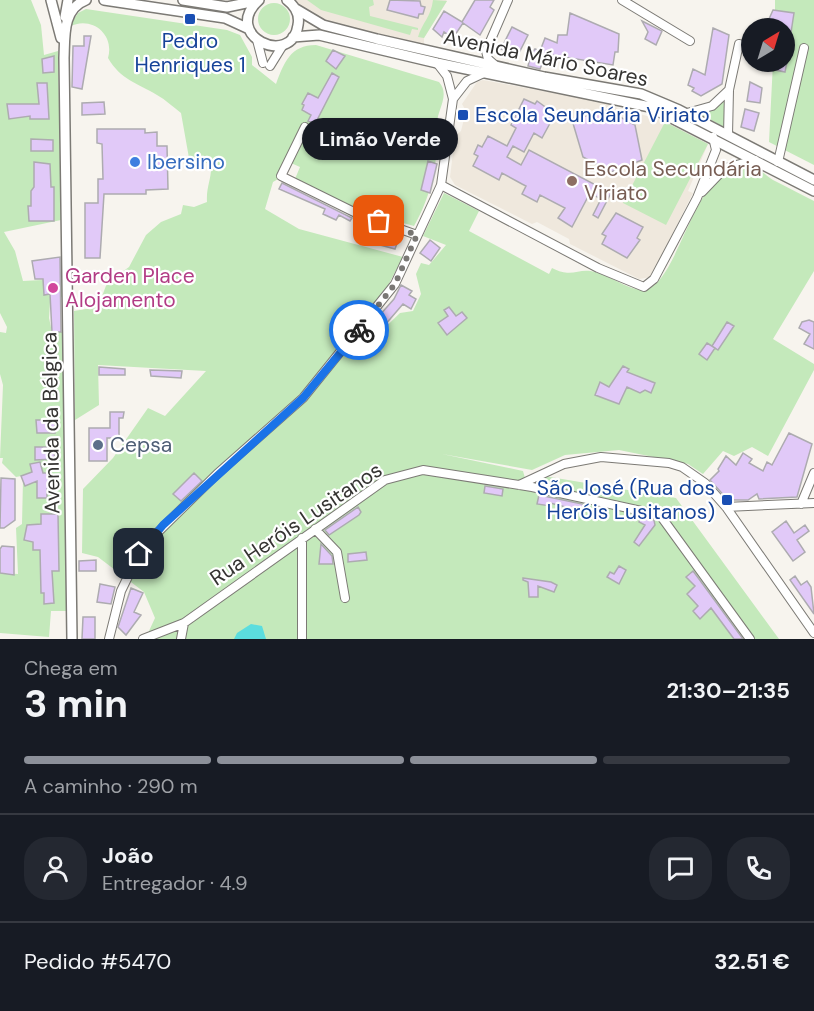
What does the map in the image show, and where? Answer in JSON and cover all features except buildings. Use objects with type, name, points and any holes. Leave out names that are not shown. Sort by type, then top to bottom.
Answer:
[{"type":"main road","points":[[51,0],[57,17],[64,58]]},
{"type":"main road","points":[[57,0],[68,0],[64,26],[64,58]]},
{"type":"main road","name":"Avenida da Bélgica","points":[[72,639],[64,58],[69,16],[76,5],[86,0]]},
{"type":"main road","points":[[104,0],[225,18],[249,29],[257,40],[269,46],[282,45],[293,37],[299,23],[296,9]]},
{"type":"main road","points":[[183,0],[234,7],[258,0]]},
{"type":"main road","points":[[249,29],[249,12],[258,0]]},
{"type":"main road","name":"Avenida Mário Soares","points":[[287,0],[296,9],[322,25],[498,67],[632,92],[687,113],[814,180]]},
{"type":"main road","name":"Avenida Mário Soares","points":[[293,37],[319,35],[437,63],[622,100],[658,111],[814,191]]},
{"type":"street","points":[[465,59],[478,54],[487,45],[508,0]]},
{"type":"street","points":[[622,0],[690,40]]},
{"type":"street","points":[[257,40],[267,64],[282,45]]},
{"type":"street","points":[[728,135],[729,90],[739,44],[741,44]]},
{"type":"street","points":[[487,45],[488,59],[498,67]]},
{"type":"street","points":[[778,162],[804,48]]},
{"type":"street","points":[[109,639],[121,591],[139,554],[150,539],[217,474],[303,398],[395,284],[441,185],[453,99],[447,76],[437,63]]},
{"type":"street","points":[[453,99],[467,81],[484,73]]},
{"type":"street","points":[[687,113],[712,106],[729,90]]},
{"type":"street","points":[[305,127],[281,176],[358,214],[417,235]]},
{"type":"street","points":[[441,185],[598,268],[644,287],[654,279],[697,198],[716,150],[712,137]]},
{"type":"street","points":[[697,198],[725,168],[755,160]]},
{"type":"street","points":[[519,485],[541,472],[579,460],[601,457],[669,463],[693,472],[726,507],[814,633]]},
{"type":"street","name":"Rua Heróis Lusitanos","points":[[143,639],[184,623],[385,480],[411,471],[423,470],[519,485],[660,515],[750,639]]},
{"type":"street","points":[[801,504],[814,473]]},
{"type":"street","points":[[726,507],[814,503]]},
{"type":"street","points":[[315,529],[337,552],[345,598]]},
{"type":"street","points":[[302,538],[302,639]]},
{"type":"street","points":[[181,639],[184,623]]},
{"type":"shaded area","points":[[285,0],[447,1],[424,38],[424,50],[311,19]]},
{"type":"shaded area","name":"Escola Secundária Viriato","points":[[483,80],[613,104],[617,108],[662,120],[708,144],[688,191],[693,193],[651,277],[639,279],[570,244],[569,239],[537,222],[532,224],[455,185],[450,177],[455,136],[461,131],[466,111],[462,104],[477,82]]},
{"type":"green space","points":[[0,0],[31,0],[41,25],[44,55],[58,51],[61,220],[4,232],[15,251],[23,281],[62,279],[62,297],[50,302],[49,318],[52,332],[63,332],[67,611],[51,611],[49,637],[0,633],[0,573],[18,574],[16,528],[22,524],[23,480],[21,476],[16,477],[2,463],[3,458],[0,458],[3,385],[0,374],[0,332],[6,333],[7,327],[0,313]]},
{"type":"green space","points":[[307,0],[373,0],[374,5],[369,7],[370,16],[418,28],[418,30],[412,29],[410,35],[321,10]]},
{"type":"green space","points":[[433,0],[447,1],[424,38],[418,37],[430,11]]},
{"type":"green space","points":[[775,0],[814,0],[814,165],[769,142],[772,72],[795,72],[795,18],[775,18]]},
{"type":"green space","points":[[274,3],[285,8],[290,19],[285,30],[274,35],[263,30],[258,19],[263,8]]},
{"type":"green space","points":[[86,9],[227,30],[240,35],[252,57],[252,65],[276,84],[285,62],[294,52],[300,48],[316,45],[439,82],[444,93],[437,120],[433,178],[414,226],[363,212],[303,185],[295,179],[300,167],[291,163],[285,175],[273,182],[265,209],[299,229],[403,257],[384,293],[345,342],[370,342],[400,313],[413,311],[421,294],[416,274],[421,263],[429,265],[446,245],[423,236],[444,193],[479,211],[469,231],[549,274],[552,268],[565,273],[589,271],[641,290],[659,281],[670,265],[703,197],[717,179],[732,167],[754,167],[773,180],[814,201],[814,271],[773,339],[814,364],[814,370],[768,456],[752,447],[734,456],[723,451],[703,474],[688,464],[619,450],[565,455],[532,470],[442,454],[523,471],[525,478],[541,484],[544,476],[676,498],[779,639],[150,639],[149,631],[155,618],[144,592],[98,557],[82,553],[83,489],[113,458],[148,408],[165,416],[206,371],[98,365],[99,405],[75,420],[74,311],[98,307],[107,283],[129,267],[146,235],[161,222],[181,214],[183,205],[194,207],[207,202],[211,164],[189,158],[181,113],[160,97],[130,80],[113,65],[108,58],[108,41],[105,34],[93,25],[85,23],[69,27],[78,13]]},
{"type":"green space","points":[[726,98],[724,127],[702,115],[702,113],[711,110]]},
{"type":"green space","points":[[665,122],[708,144],[666,225],[623,203]]},
{"type":"water","points":[[251,624],[262,626],[266,639],[234,639],[237,633]]},
{"type":"way so far","points":[[359,330],[395,284],[417,235],[379,221]]},
{"type":"place","name":"Pedro Henriques 1","points":[[190,19]]},
{"type":"place","name":"Escola Seundária Viriato","points":[[463,115]]},
{"type":"place","name":"Ibersino","points":[[135,162]]},
{"type":"place","name":"Escola Secundária Viriato","points":[[572,181]]},
{"type":"place","name":"Limão Verde","points":[[379,221]]},
{"type":"place","name":"Garden Place Alojamento","points":[[53,288]]},
{"type":"place","name":"Cepsa","points":[[98,445]]},
{"type":"place","name":"São José (Rua dos Heróis Lusitanos)","points":[[727,500]]},
{"type":"route","points":[[139,554],[163,525],[303,398],[359,330]]}]
